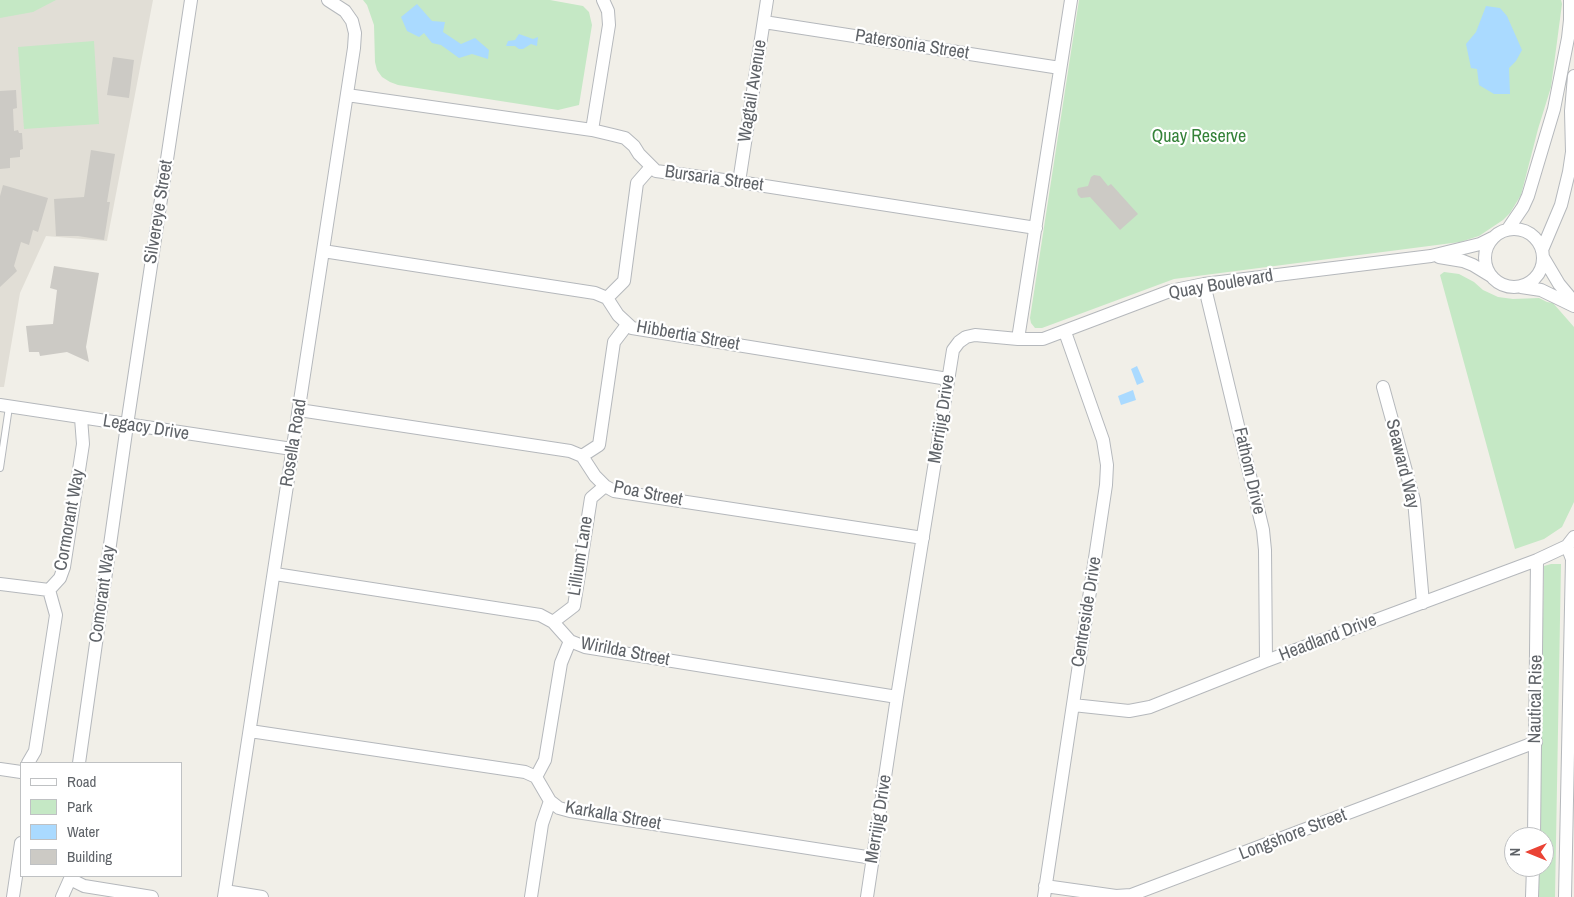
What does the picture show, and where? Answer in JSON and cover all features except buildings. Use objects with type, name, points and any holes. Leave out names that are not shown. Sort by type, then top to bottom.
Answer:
[{"type":"street","name":"Silvereye Street","points":[[127,425],[191,0]]},
{"type":"street","name":"Rosella Road","points":[[224,894],[275,574],[292,449],[354,48],[355,33],[352,22],[344,11],[328,0]]},
{"type":"street","points":[[592,130],[609,25],[608,11],[603,0]]},
{"type":"street","name":"Wagtail Avenue","points":[[739,182],[767,0]]},
{"type":"street","points":[[1018,339],[1071,0]]},
{"type":"street","name":"Quay Boulevard","points":[[1018,339],[1036,340],[1065,332],[1170,292],[1204,284],[1431,256],[1480,244],[1508,229],[1528,196],[1554,109],[1568,38],[1570,0]]},
{"type":"street","name":"Patersonia Street","points":[[764,22],[1060,68]]},
{"type":"street","points":[[1520,286],[1534,279],[1539,272],[1543,254],[1561,205],[1572,152],[1571,111],[1574,76]]},
{"type":"street","name":"Bursaria Street","points":[[348,95],[592,130],[625,138],[656,170],[1036,228]]},
{"type":"street","points":[[323,251],[595,293],[607,298],[624,281],[637,183],[652,167]]},
{"type":"street","points":[[1508,229],[1526,231],[1539,242],[1543,254],[1559,284],[1574,304]]},
{"type":"street","points":[[1491,276],[1486,269],[1485,252],[1492,238]]},
{"type":"street","name":"Quay Boulevard","points":[[1431,256],[1463,261],[1473,265],[1504,286],[1520,286]]},
{"type":"street","name":"Fathom Drive","points":[[1204,284],[1263,530],[1265,550],[1266,661]]},
{"type":"street","points":[[1520,286],[1542,290],[1574,304]]},
{"type":"street","name":"Hibbertia Street","points":[[607,298],[627,325],[632,328],[948,379]]},
{"type":"street","points":[[299,410],[570,451],[582,456],[599,445],[614,342],[627,325]]},
{"type":"street","name":"Centreside Drive","points":[[1044,892],[1074,705],[1106,485],[1107,465],[1103,440],[1065,332]]},
{"type":"street","name":"Merrijig Drive","points":[[867,897],[897,697],[954,350],[959,342],[966,337],[985,336],[1018,339]]},
{"type":"street","name":"Seaward Way","points":[[1383,387],[1414,500],[1423,602]]},
{"type":"street","name":"Legacy Drive","points":[[4,406],[292,449]]},
{"type":"street","name":"Cormorant Way","points":[[29,762],[35,751],[56,615],[49,590],[60,578],[64,567],[82,444],[81,418]]},
{"type":"street","name":"Comorant Way","points":[[79,762],[127,425]]},
{"type":"street","name":"Poa Street","points":[[582,456],[604,486],[614,491],[923,538]]},
{"type":"street","name":"Lillium Lane","points":[[553,622],[574,606],[591,498],[604,486]]},
{"type":"street","name":"Headland Drive","points":[[1074,705],[1118,711],[1139,710],[1538,560],[1571,542]]},
{"type":"street","name":"Nautical Rise","points":[[1565,897],[1572,717],[1571,542]]},
{"type":"street","name":"Nautical Rise","points":[[1534,827],[1538,560]]},
{"type":"street","name":"Wirilda Street","points":[[275,574],[540,615],[553,622],[570,641],[584,647],[897,697]]},
{"type":"street","points":[[0,584],[49,590]]},
{"type":"street","points":[[250,731],[514,770],[536,777],[545,760],[561,662],[570,641]]},
{"type":"street","name":"Longshore Street","points":[[1044,892],[1116,896],[1131,895],[1536,742]]},
{"type":"street","points":[[0,769],[20,772]]},
{"type":"street","name":"Karkalla Street","points":[[536,777],[550,801],[559,808],[873,858]]},
{"type":"street","points":[[531,897],[542,824],[550,801]]},
{"type":"street","points":[[13,897],[20,850]]},
{"type":"street","points":[[62,897],[70,877],[84,886],[152,897]]},
{"type":"street","points":[[1532,897],[1533,877]]},
{"type":"street","points":[[224,894],[262,897]]},
{"type":"lane","points":[[0,468],[4,406]]},
{"type":"shaded area","points":[[0,0],[153,0],[107,241],[46,236],[20,293],[4,387],[0,387]]},
{"type":"green space","points":[[0,0],[56,0],[33,12],[0,18]]},
{"type":"green space","points":[[363,0],[550,0],[583,6],[589,12],[592,25],[579,105],[558,110],[398,85],[390,82],[382,77],[377,70],[374,25],[367,5]]},
{"type":"green space","name":"Quay Reserve","points":[[1079,0],[1561,0],[1551,87],[1521,195],[1510,213],[1503,220],[1479,236],[1460,242],[1174,279],[1042,328],[1035,328],[1030,318]]},
{"type":"green space","points":[[94,41],[99,124],[24,129],[18,47]]},
{"type":"green space","points":[[1444,272],[1459,274],[1474,282],[1483,290],[1498,297],[1513,299],[1539,298],[1553,303],[1574,327],[1574,502],[1562,527],[1544,539],[1515,549],[1440,275]]},
{"type":"green space","points":[[1561,564],[1555,897],[1538,897],[1538,877],[1554,877],[1554,827],[1539,827],[1544,566]]},
{"type":"water","points":[[417,4],[432,21],[445,22],[443,32],[461,44],[475,38],[489,50],[488,59],[472,54],[459,58],[441,45],[432,43],[424,33],[419,37],[407,31],[401,17]]},
{"type":"water","points":[[1486,6],[1500,8],[1507,16],[1522,50],[1516,61],[1509,68],[1510,94],[1494,94],[1479,85],[1477,69],[1471,68],[1466,44],[1476,32]]},
{"type":"water","points":[[519,34],[533,39],[538,37],[537,46],[531,44],[523,49],[519,49],[515,46],[506,46],[508,41],[515,40]]},
{"type":"water","points":[[1137,366],[1144,382],[1137,385],[1131,369]]},
{"type":"water","points":[[1133,390],[1136,400],[1121,405],[1118,396]]}]
